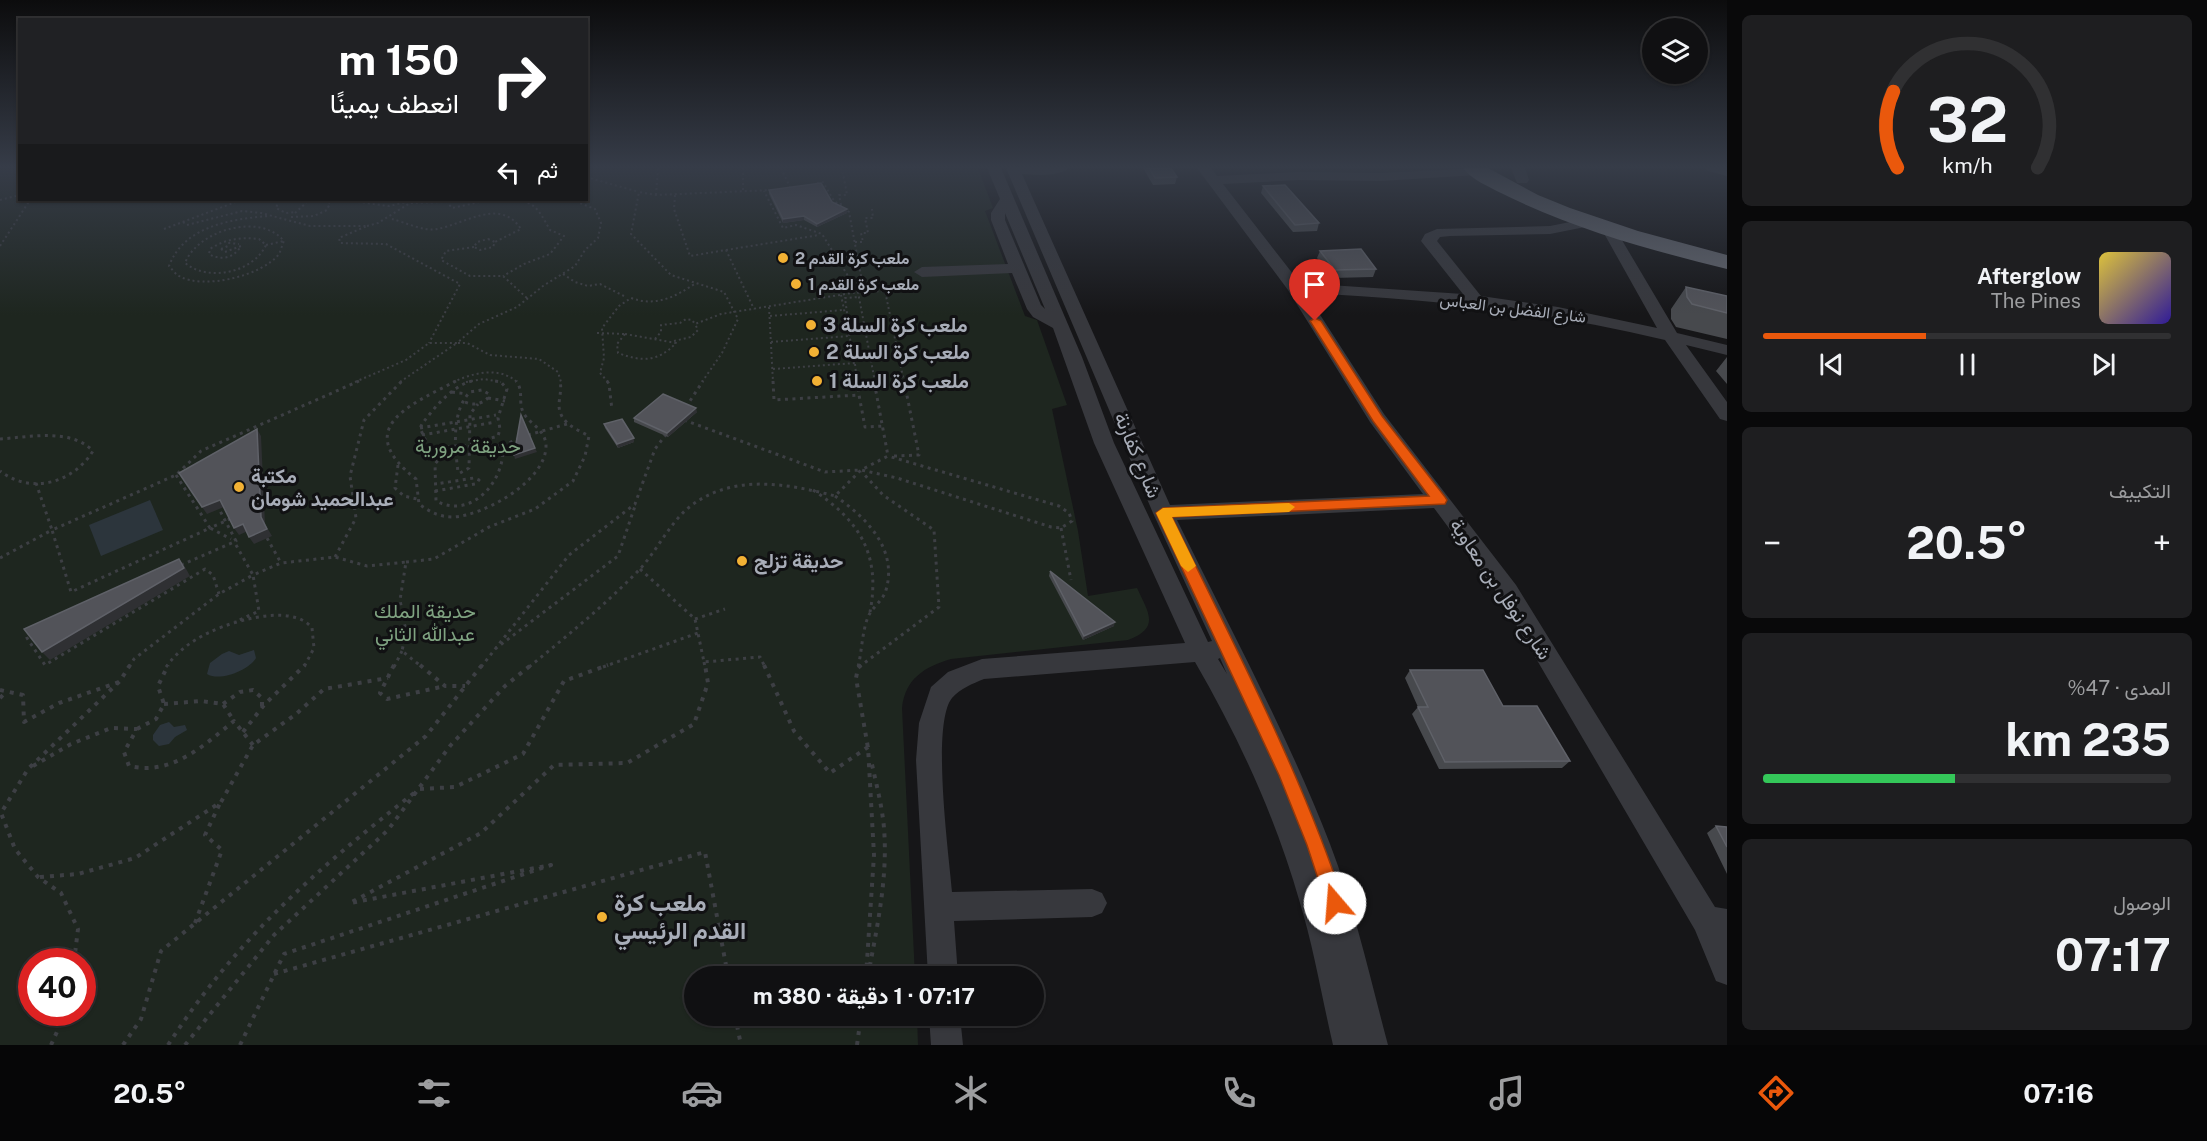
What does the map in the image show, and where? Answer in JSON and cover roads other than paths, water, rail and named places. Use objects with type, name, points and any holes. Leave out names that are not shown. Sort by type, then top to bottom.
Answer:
[{"type":"highway","points":[[1579,217],[1599,225],[1727,262]]},
{"type":"highway","points":[[1612,217],[1658,232],[1727,250]]},
{"type":"street","points":[[998,217],[1033,306],[1039,314],[1059,325]]},
{"type":"street","name":"شارع كفارنة","points":[[1013,217],[1059,325],[1104,443],[1201,652],[1232,703],[1273,789],[1315,903],[1349,1045]]},
{"type":"street","name":"شارع كفارنة","points":[[1034,217],[1163,513],[1287,774],[1316,845],[1335,903],[1372,1045]]},
{"type":"street","name":"شارع نوفل بن معاوية","points":[[1241,217],[1295,288],[1377,418],[1508,591],[1716,922],[1727,970]]},
{"type":"street","points":[[1477,302],[1436,251],[1429,241],[1430,237],[1437,233],[1450,232],[1550,230],[1599,225],[1727,415]]},
{"type":"street","points":[[921,267],[1015,263]]},
{"type":"street","name":"شارع الفضل بن العباس","points":[[1295,288],[1477,302],[1565,313],[1727,350]]},
{"type":"street","points":[[1163,513],[1440,500]]},
{"type":"street","points":[[942,966],[929,760],[932,723],[940,694],[957,678],[982,669],[1228,649]]},
{"type":"street","points":[[938,907],[1092,903]]},
{"type":"street","points":[[946,1026],[947,1045]]},
{"type":"place","name":"ملعب كرة القدم 2","points":[[783,258]]},
{"type":"place","name":"ملعب كرة القدم 1","points":[[796,284]]},
{"type":"place","name":"ملعب كرة السلة 3","points":[[811,325]]},
{"type":"place","name":"ملعب كرة السلة 2","points":[[814,352]]},
{"type":"place","name":"ملعب كرة السلة 1","points":[[817,381]]},
{"type":"place","name":"مكتبة عبدالحميد شومان","points":[[239,487]]},
{"type":"place","name":"حديقة تزلج","points":[[742,561]]},
{"type":"place","name":"ملعب كرة القدم الرئيسي","points":[[602,917]]},
{"type":"park label","name":"حديقة مرورية","points":[[468,446]]},
{"type":"park label","name":"حديقة الملك عبدالله الثاني","points":[[425,622]]}]
